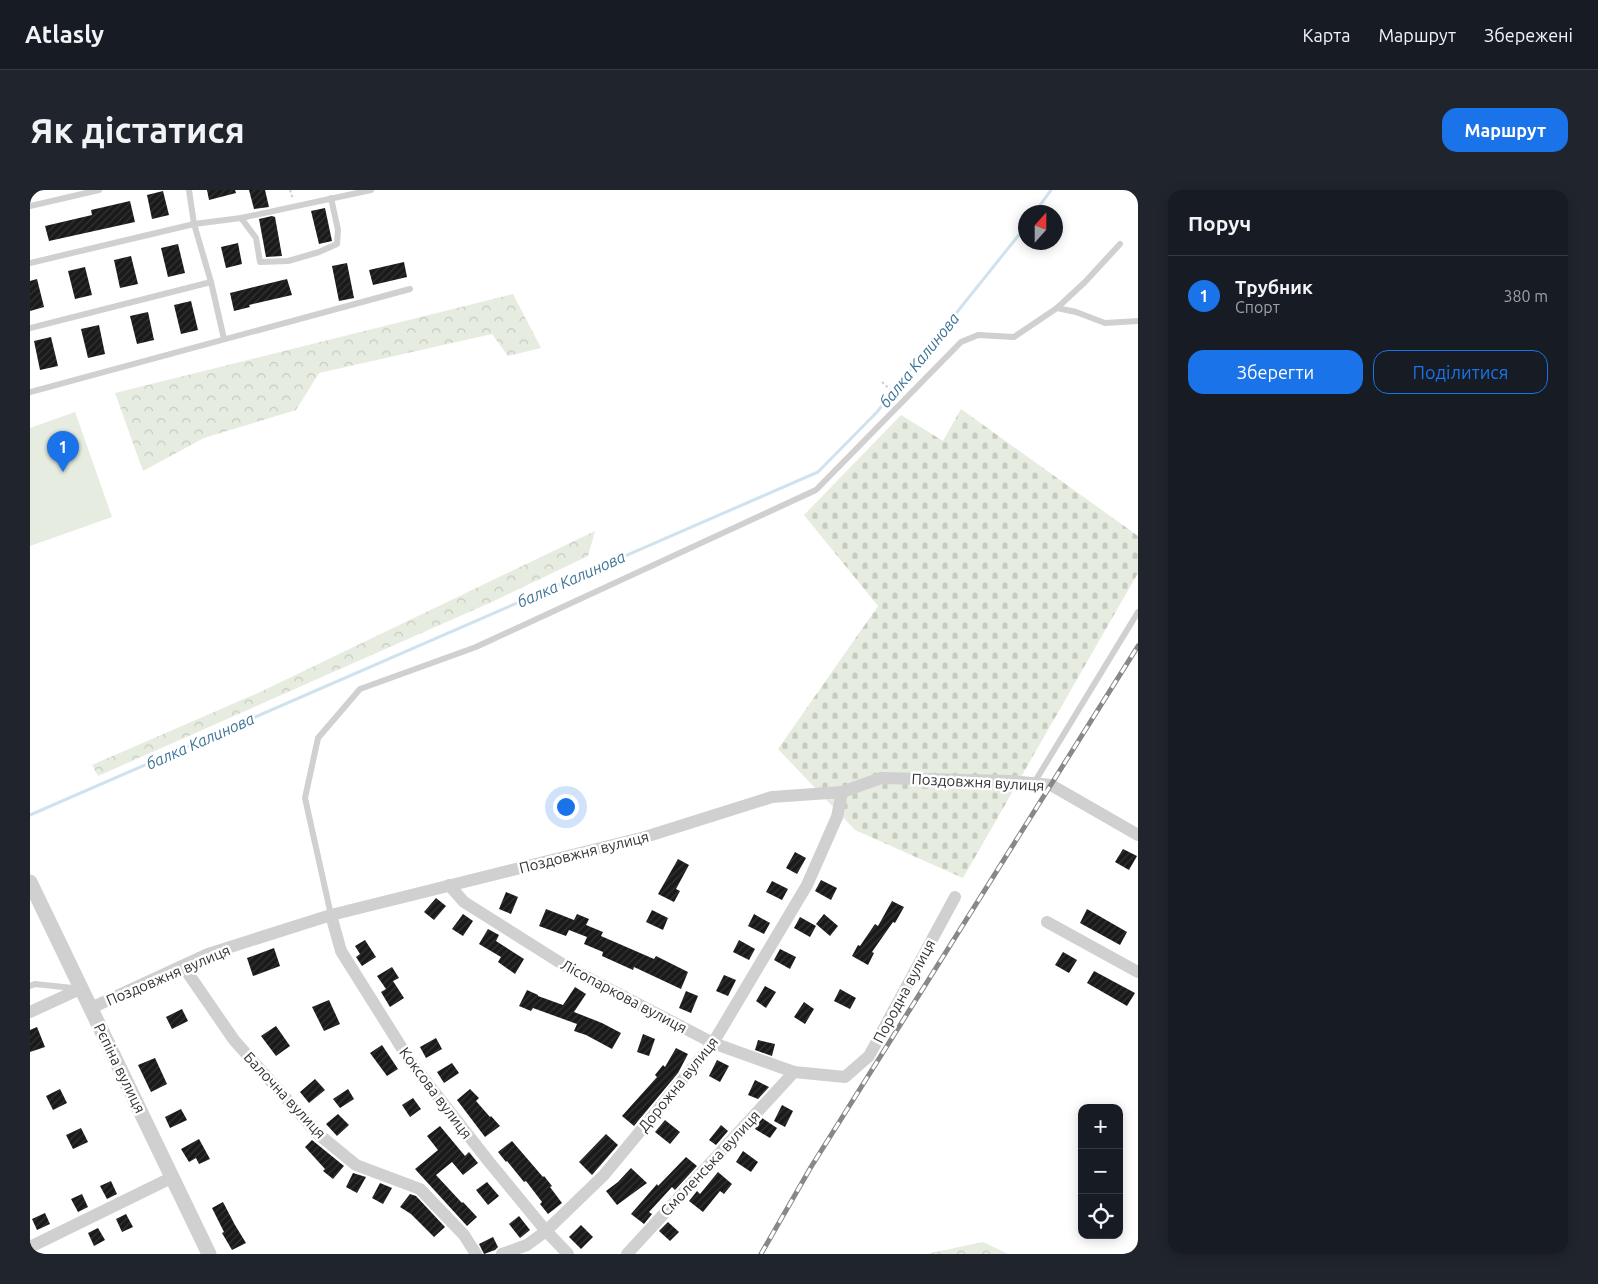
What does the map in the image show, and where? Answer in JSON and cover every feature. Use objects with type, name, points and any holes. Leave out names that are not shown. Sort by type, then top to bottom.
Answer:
[{"type":"street","name":"Поздовжня вулиця","points":[[91,1008],[208,954],[331,915],[645,837],[772,797],[842,792],[881,778],[1010,780],[1051,785],[1138,835]]},
{"type":"street","name":"Дорожна вулиця","points":[[502,1254],[527,1245],[546,1231],[604,1175],[713,1044],[807,885],[837,817],[842,792]]},
{"type":"street","name":"Рєпіна вулиця","points":[[30,882],[174,1177],[209,1254]]},
{"type":"street","name":"Лісопаркова вулиця","points":[[449,886],[464,902],[567,967],[713,1044],[794,1072],[845,1077]]},
{"type":"street","name":"Породна вулиця","points":[[845,1077],[869,1056],[955,897]]},
{"type":"street","name":"Коксова вулиця","points":[[331,915],[341,951],[410,1061],[490,1163],[546,1231],[568,1254]]},
{"type":"street","points":[[1047,922],[1138,972]]},
{"type":"street","name":"Балочна вулиця","points":[[183,966],[234,1040],[317,1133],[356,1165],[420,1189],[464,1235],[476,1254]]},
{"type":"street","points":[[30,1012],[82,988]]},
{"type":"street","name":"Смоленська вулиця","points":[[627,1254],[794,1072]]},
{"type":"street","points":[[30,1247],[174,1177]]},
{"type":"lane","points":[[30,206],[99,190]]},
{"type":"lane","points":[[189,190],[194,224],[211,282],[224,339]]},
{"type":"lane","points":[[30,263],[194,224],[241,218],[331,198],[349,192],[371,190]]},
{"type":"lane","points":[[241,218],[256,238],[260,262],[288,261],[320,252],[337,244],[338,230],[331,198]]},
{"type":"lane","points":[[331,915],[305,798],[318,738],[360,689],[476,647],[816,490],[961,342],[978,335],[1014,336],[1057,308],[1085,282],[1120,244]]},
{"type":"lane","points":[[30,328],[211,282]]},
{"type":"lane","points":[[30,392],[410,289]]},
{"type":"lane","points":[[1057,308],[1076,312],[1105,323],[1138,321]]},
{"type":"lane","points":[[1034,783],[1138,612]]},
{"type":"lane","points":[[30,986],[35,984],[64,988],[82,988]]},
{"type":"path","points":[[882,382],[902,399]]},
{"type":"green space","points":[[513,294],[541,348],[508,356],[492,334],[319,373],[296,410],[204,438],[143,471],[115,393]]},
{"type":"green space","points":[[961,409],[1138,536],[1138,573],[963,878],[855,830],[778,749],[878,606],[804,515],[901,415],[943,441]]},
{"type":"green space","points":[[75,412],[112,517],[30,546],[30,428]]},
{"type":"green space","points":[[595,531],[588,556],[494,601],[98,776],[92,765],[258,693]]},
{"type":"green space","points":[[983,1242],[1008,1254],[926,1254]]},
{"type":"building","points":[[207,190],[235,190],[236,193],[209,200]]},
{"type":"building","points":[[249,190],[265,190],[269,207],[254,209]]},
{"type":"building","points":[[163,191],[169,215],[152,219],[147,195]]},
{"type":"building","points":[[130,201],[135,222],[49,241],[45,226],[92,215],[91,210]]},
{"type":"building","points":[[325,208],[332,241],[319,244],[311,211]]},
{"type":"building","points":[[275,217],[282,256],[266,257],[259,219]]},
{"type":"building","points":[[238,243],[242,264],[226,268],[221,247]]},
{"type":"building","points":[[178,244],[185,273],[168,277],[161,248]]},
{"type":"building","points":[[131,256],[138,284],[120,288],[114,260]]},
{"type":"building","points":[[404,262],[407,277],[373,285],[369,270]]},
{"type":"building","points":[[347,263],[354,298],[339,301],[332,266]]},
{"type":"building","points":[[85,267],[92,295],[75,299],[68,271]]},
{"type":"building","points":[[37,279],[44,307],[30,311],[30,281]]},
{"type":"building","points":[[287,279],[292,295],[249,305],[250,307],[234,311],[230,293]]},
{"type":"building","points":[[191,301],[198,330],[181,334],[174,305]]},
{"type":"building","points":[[148,312],[154,340],[137,344],[130,316]]},
{"type":"building","points":[[99,325],[105,354],[88,358],[81,329]]},
{"type":"building","points":[[51,337],[58,366],[40,370],[34,341]]},
{"type":"building","points":[[1123,849],[1137,856],[1129,870],[1115,862]]},
{"type":"building","points":[[795,852],[806,858],[797,874],[786,868]]},
{"type":"building","points":[[678,859],[689,865],[676,889],[680,891],[674,902],[658,894]]},
{"type":"building","points":[[821,880],[837,888],[831,900],[815,891]]},
{"type":"building","points":[[772,881],[788,889],[782,900],[766,892]]},
{"type":"building","points":[[506,892],[518,897],[511,914],[499,909]]},
{"type":"building","points":[[436,898],[446,906],[434,920],[424,912]]},
{"type":"building","points":[[892,901],[904,907],[895,923],[893,922],[872,952],[874,953],[868,965],[852,956],[858,945],[860,946],[875,924],[878,926]]},
{"type":"building","points":[[546,909],[574,920],[577,914],[589,919],[586,925],[603,932],[601,936],[654,959],[656,956],[688,972],[681,989],[634,967],[633,970],[602,956],[603,952],[584,944],[587,937],[569,930],[566,936],[539,926]]},
{"type":"building","points":[[1087,909],[1127,932],[1120,945],[1080,923]]},
{"type":"building","points":[[652,910],[668,918],[663,930],[646,922]]},
{"type":"building","points":[[463,914],[473,921],[463,936],[452,929]]},
{"type":"building","points":[[754,914],[770,923],[764,934],[748,926]]},
{"type":"building","points":[[824,914],[838,926],[830,936],[816,924]]},
{"type":"building","points":[[800,917],[816,926],[810,937],[794,928]]},
{"type":"building","points":[[488,929],[499,935],[496,941],[524,959],[515,974],[498,962],[501,957],[479,944]]},
{"type":"building","points":[[365,940],[376,957],[362,966],[356,957],[360,954],[355,946]]},
{"type":"building","points":[[739,940],[755,949],[749,960],[733,952]]},
{"type":"building","points":[[274,948],[280,966],[253,976],[247,958]]},
{"type":"building","points":[[780,949],[796,957],[790,969],[774,960]]},
{"type":"building","points":[[1063,952],[1077,960],[1069,973],[1055,965]]},
{"type":"building","points":[[392,967],[399,978],[393,981],[404,998],[390,1007],[381,992],[386,989],[377,976]]},
{"type":"building","points":[[1094,971],[1135,993],[1127,1006],[1087,983]]},
{"type":"building","points":[[724,975],[736,980],[728,996],[716,991]]},
{"type":"building","points":[[765,986],[776,992],[766,1008],[756,1001]]},
{"type":"building","points":[[575,987],[586,994],[574,1012],[621,1033],[612,1049],[586,1035],[574,1031],[577,1024],[533,1008],[531,1011],[519,1006],[527,990],[563,1005]]},
{"type":"building","points":[[840,989],[856,998],[850,1009],[834,1001]]},
{"type":"building","points":[[686,991],[698,996],[691,1013],[679,1008]]},
{"type":"building","points":[[329,1000],[340,1024],[324,1031],[312,1007]]},
{"type":"building","points":[[804,1002],[814,1009],[805,1024],[794,1017]]},
{"type":"building","points":[[182,1009],[188,1021],[172,1029],[166,1017]]},
{"type":"building","points":[[276,1026],[290,1046],[276,1056],[261,1036]]},
{"type":"building","points":[[37,1027],[45,1047],[30,1052],[30,1030]]},
{"type":"building","points":[[643,1034],[655,1039],[649,1056],[637,1052]]},
{"type":"building","points":[[436,1038],[442,1049],[426,1058],[420,1047]]},
{"type":"building","points":[[758,1040],[775,1044],[772,1056],[755,1050]]},
{"type":"building","points":[[382,1045],[398,1069],[387,1076],[370,1053]]},
{"type":"building","points":[[676,1048],[688,1054],[678,1073],[634,1126],[622,1116],[657,1077],[655,1075],[663,1065],[665,1067]]},
{"type":"building","points":[[155,1058],[167,1084],[151,1092],[138,1065]]},
{"type":"building","points":[[717,1060],[729,1066],[720,1082],[709,1076]]},
{"type":"building","points":[[452,1063],[459,1073],[444,1083],[437,1072]]},
{"type":"building","points":[[315,1079],[325,1090],[309,1103],[300,1092]]},
{"type":"building","points":[[755,1080],[769,1087],[758,1099],[748,1095]]},
{"type":"building","points":[[60,1089],[67,1103],[53,1110],[46,1096]]},
{"type":"building","points":[[348,1089],[354,1099],[340,1108],[333,1099]]},
{"type":"building","points":[[470,1089],[479,1098],[476,1101],[500,1126],[485,1137],[457,1100]]},
{"type":"building","points":[[413,1098],[421,1109],[410,1117],[402,1105]]},
{"type":"building","points":[[782,1105],[793,1111],[785,1127],[774,1121]]},
{"type":"building","points":[[181,1109],[187,1120],[170,1128],[165,1117]]},
{"type":"building","points":[[338,1114],[349,1125],[337,1136],[326,1124]]},
{"type":"building","points":[[762,1118],[777,1128],[770,1138],[755,1129]]},
{"type":"building","points":[[665,1120],[680,1132],[670,1144],[655,1132]]},
{"type":"building","points":[[721,1125],[728,1131],[716,1145],[709,1140]]},
{"type":"building","points":[[440,1126],[465,1156],[469,1152],[478,1163],[463,1175],[452,1162],[436,1175],[477,1217],[467,1226],[415,1169],[438,1150],[427,1136]]},
{"type":"building","points":[[81,1128],[88,1142],[73,1149],[66,1135]]},
{"type":"building","points":[[606,1134],[618,1145],[592,1175],[579,1162]]},
{"type":"building","points":[[199,1139],[210,1159],[199,1164],[196,1158],[189,1162],[181,1149]]},
{"type":"building","points":[[312,1140],[344,1166],[333,1179],[323,1171],[325,1169],[305,1147]]},
{"type":"building","points":[[512,1141],[544,1176],[562,1203],[548,1214],[540,1204],[542,1202],[526,1181],[524,1182],[498,1152]]},
{"type":"building","points":[[743,1151],[758,1162],[751,1172],[736,1162]]},
{"type":"building","points":[[686,1157],[697,1166],[675,1190],[672,1187],[649,1212],[652,1214],[644,1224],[631,1214],[657,1184],[658,1186]]},
{"type":"building","points":[[631,1168],[647,1183],[617,1205],[606,1191],[618,1182]]},
{"type":"building","points":[[718,1172],[732,1184],[724,1194],[720,1191],[703,1212],[689,1201],[697,1191],[700,1194]]},
{"type":"building","points":[[353,1173],[366,1177],[357,1193],[346,1187]]},
{"type":"building","points":[[111,1181],[117,1194],[107,1199],[100,1186]]},
{"type":"building","points":[[487,1182],[499,1196],[488,1205],[476,1190]]},
{"type":"building","points":[[380,1183],[392,1188],[383,1204],[372,1198]]},
{"type":"building","points":[[82,1194],[88,1207],[78,1212],[71,1199]]},
{"type":"building","points":[[410,1194],[416,1196],[445,1227],[434,1237],[411,1214],[400,1207]]},
{"type":"building","points":[[223,1202],[246,1243],[232,1250],[222,1233],[224,1232],[212,1208]]},
{"type":"building","points":[[45,1213],[50,1224],[37,1230],[32,1219]]},
{"type":"building","points":[[126,1214],[133,1227],[122,1232],[116,1219]]},
{"type":"building","points":[[519,1216],[530,1230],[520,1238],[509,1224]]},
{"type":"building","points":[[668,1222],[679,1232],[670,1241],[659,1231]]},
{"type":"building","points":[[581,1225],[593,1237],[581,1249],[569,1237]]},
{"type":"building","points":[[98,1228],[105,1240],[94,1246],[88,1233]]},
{"type":"building","points":[[493,1237],[498,1247],[484,1254],[479,1244]]},
{"type":"waterway","name":"балка Калинова","points":[[1040,205],[1051,190]]},
{"type":"waterway","name":"балка Калинова","points":[[30,815],[818,472],[877,412],[1018,236]]},
{"type":"railway","points":[[761,1254],[811,1167],[1138,646]]},
{"type":"place","name":"Трубник","points":[[63,472]]}]
